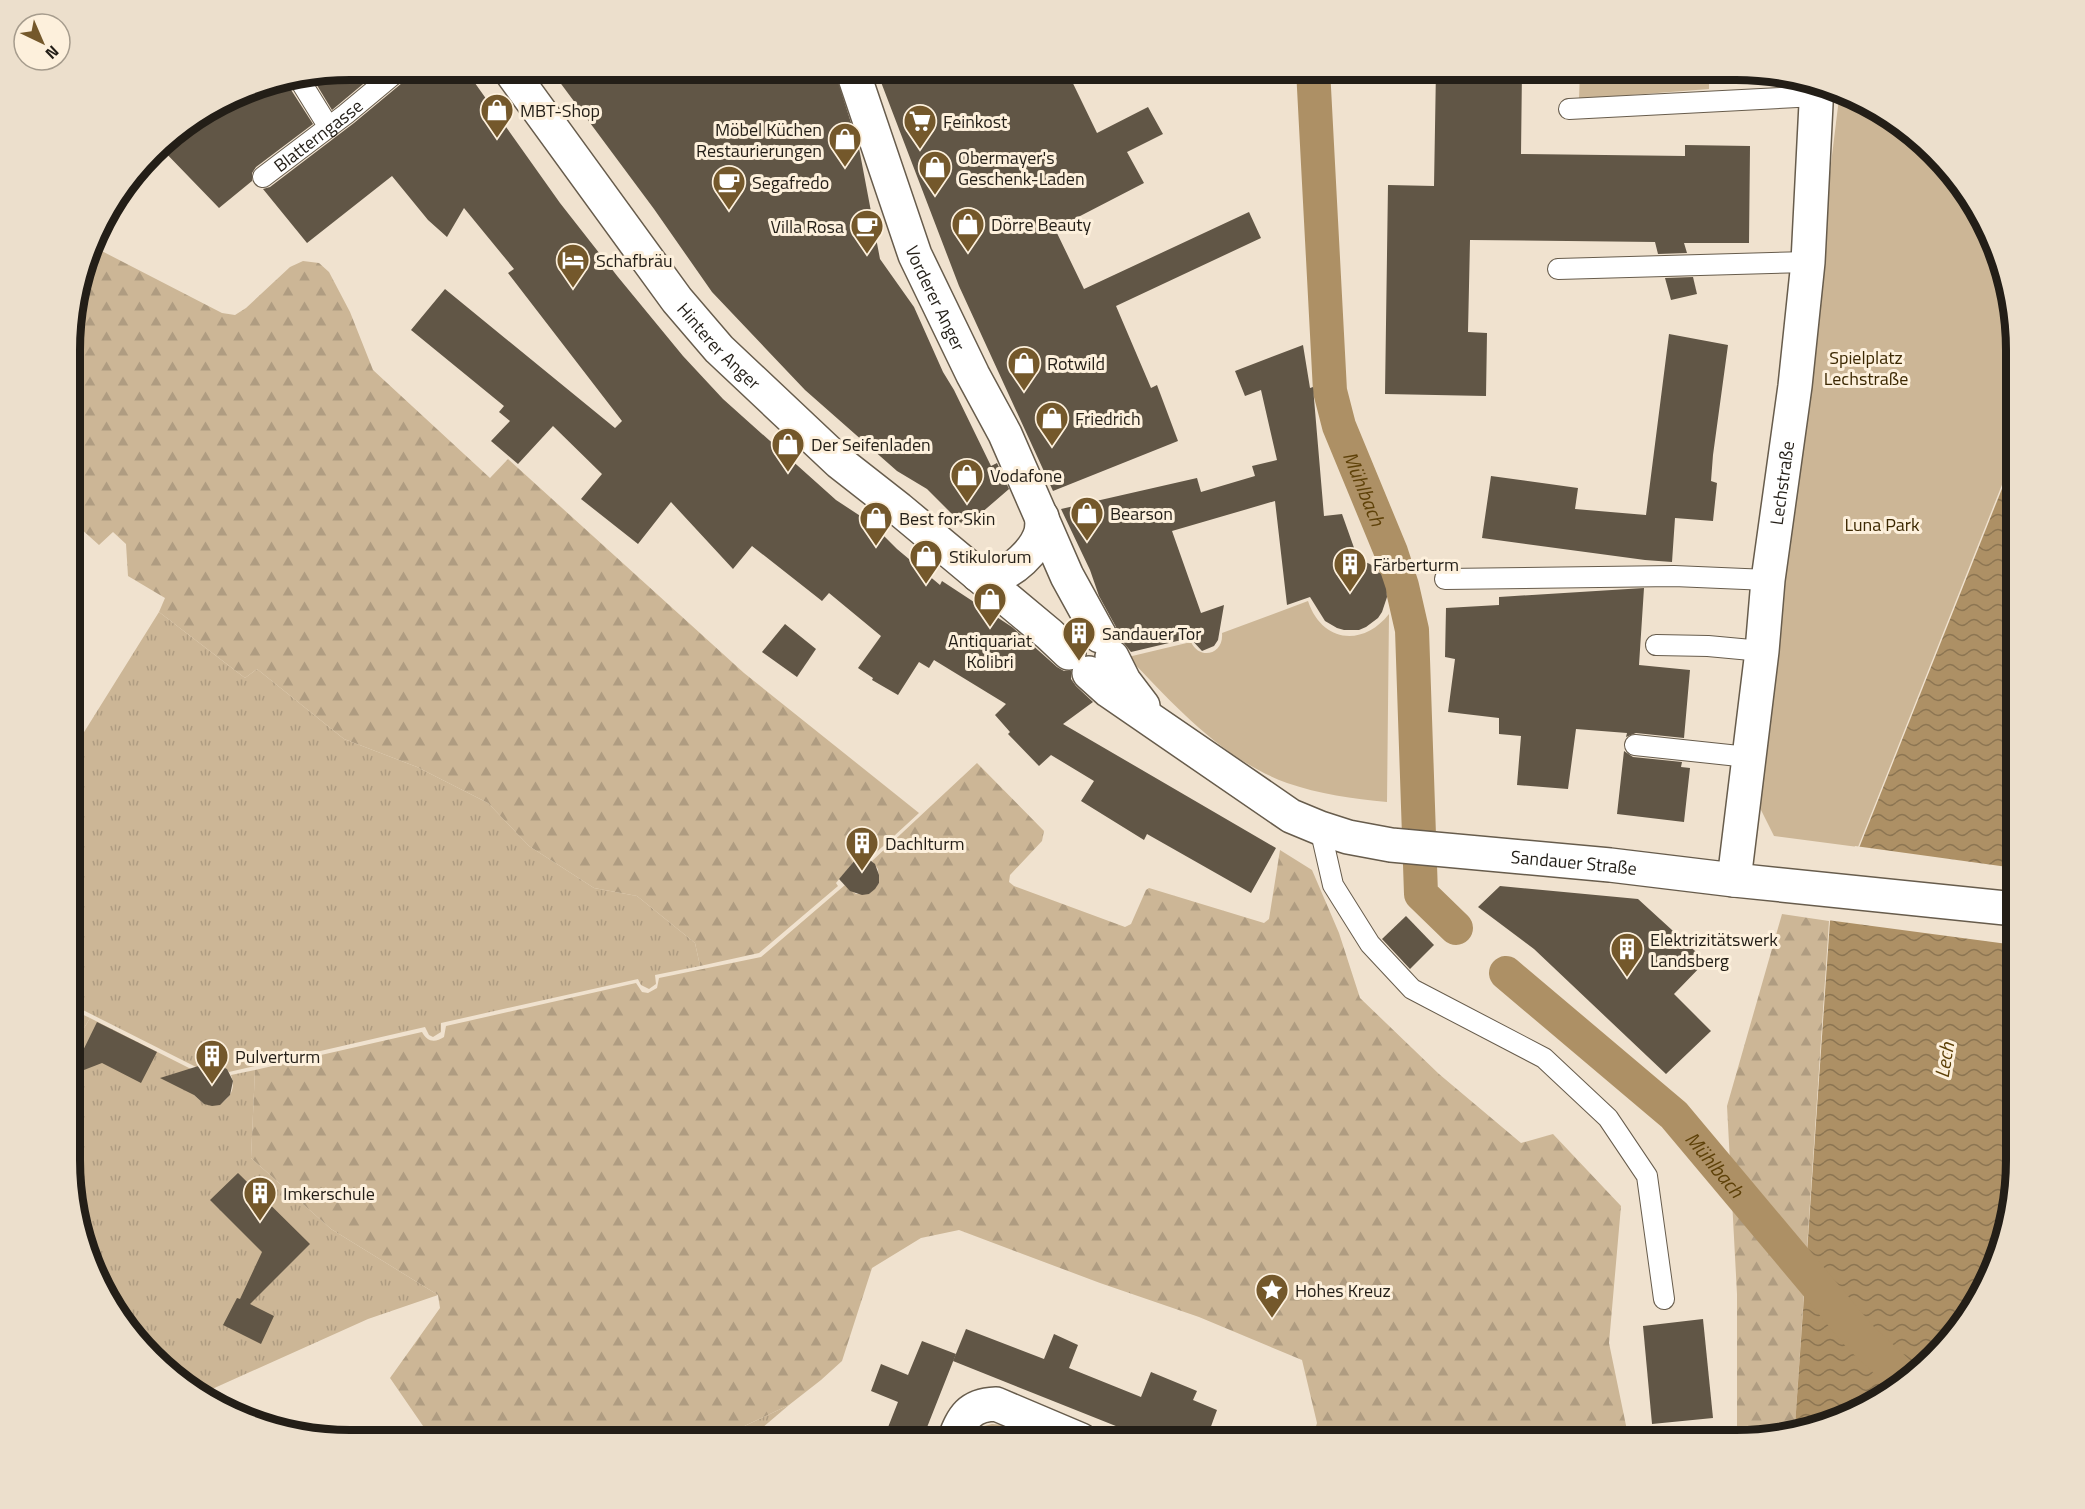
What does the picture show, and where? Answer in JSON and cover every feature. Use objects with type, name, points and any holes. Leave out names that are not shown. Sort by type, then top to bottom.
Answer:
[{"type":"street","name":"Hinterer Anger","points":[[516,80],[677,300],[719,349],[839,462],[899,508],[978,576],[1084,650]]},
{"type":"street","name":"Vorderer Anger","points":[[856,80],[915,255],[973,375],[1005,434],[1067,576],[1084,650]]},
{"type":"street","name":"Lechstraße","points":[[1734,880],[1762,651],[1768,580],[1795,386],[1808,262],[1817,92]]},
{"type":"street","points":[[978,576],[994,576],[1008,570],[1023,559],[1035,544],[1042,530],[1042,517]]},
{"type":"street","name":"Sandauer Straße","points":[[1084,650],[1109,691],[1292,816],[1348,837],[1391,845],[1472,854],[1611,865],[2006,908]]},
{"type":"street","points":[[958,1430],[970,1411],[984,1404],[996,1404],[1057,1430]]},
{"type":"lane","name":"Blatterngasse","points":[[263,177],[387,80]]},
{"type":"lane","points":[[302,84],[328,126]]},
{"type":"lane","points":[[1569,109],[1810,91]]},
{"type":"lane","points":[[1558,269],[1808,262]]},
{"type":"lane","points":[[1445,579],[1674,576],[1768,580]]},
{"type":"lane","points":[[1656,645],[1708,646],[1762,651]]},
{"type":"lane","points":[[1635,745],[1748,757]]},
{"type":"lane","points":[[1320,828],[1333,885],[1370,945],[1412,989],[1544,1058],[1608,1118],[1647,1176],[1664,1299]]},
{"type":"green space","points":[[1580,80],[1709,80],[1709,89],[1579,99]]},
{"type":"green space","name":"Luna Park","points":[[1839,100],[1886,125],[1914,147],[1950,185],[1978,230],[1991,263],[2003,314],[2006,350],[2006,475],[1858,847],[1774,836],[1760,808],[1759,753]]},
{"type":"green space","points":[[99,249],[222,313],[235,315],[246,308],[290,267],[303,261],[319,263],[329,272],[350,312],[373,370],[490,478],[508,459],[744,673],[919,813],[869,859],[861,853],[836,883],[838,886],[759,953],[700,966],[695,943],[637,896],[594,888],[529,846],[488,803],[417,767],[344,739],[257,669],[245,678],[159,612],[165,598],[128,576],[126,544],[113,532],[99,545],[80,528],[80,332],[85,297]]},
{"type":"green space","points":[[1308,601],[1314,615],[1323,625],[1344,636],[1367,632],[1379,625],[1389,614],[1387,802],[1349,798],[1311,790],[1263,773],[1241,760],[1200,729],[1128,657],[1191,642],[1200,652],[1211,652],[1219,646],[1222,633]]},
{"type":"green space","points":[[159,612],[245,678],[257,669],[344,739],[417,767],[488,803],[529,846],[594,888],[637,896],[695,943],[700,966],[655,975],[656,984],[649,989],[641,985],[638,979],[441,1023],[441,1032],[433,1037],[429,1035],[425,1027],[229,1072],[215,1064],[198,1068],[80,1009],[80,739]]},
{"type":"green space","points":[[977,763],[1044,831],[1042,841],[1010,875],[1009,882],[1014,886],[1125,927],[1131,924],[1149,888],[1264,923],[1269,919],[1280,850],[1312,870],[1339,933],[1360,998],[1439,1074],[1521,1143],[1553,1134],[1621,1206],[1609,1343],[1627,1430],[1315,1430],[1317,1423],[1302,1360],[1199,1317],[959,1230],[921,1238],[872,1268],[842,1361],[789,1405],[736,1430],[426,1430],[390,1378],[440,1308],[438,1295],[331,1229],[251,1158],[255,1070],[422,1032],[429,1040],[437,1040],[444,1037],[446,1026],[636,983],[642,992],[648,993],[657,988],[659,978],[761,957],[845,885],[856,894],[869,894],[879,883],[878,869],[872,861]]},
{"type":"green space","points":[[1782,914],[1829,921],[1795,1422],[1737,1430],[1737,1294],[1727,1106]]},
{"type":"green space","points":[[80,1013],[90,1018],[80,1035]]},
{"type":"green space","points":[[90,1018],[195,1071],[194,1095],[204,1104],[220,1104],[227,1098],[233,1088],[231,1075],[255,1070],[251,1158],[331,1229],[438,1295],[368,1319],[209,1390],[185,1374],[147,1338],[125,1310],[107,1279],[94,1246],[85,1212],[80,1177],[80,1035]]},
{"type":"green space","points":[[789,1405],[760,1430],[736,1430]]},
{"type":"green space","points":[[992,1424],[1015,1430],[979,1430],[981,1427]]},
{"type":"water","name":"Lech","points":[[2006,479],[2006,1160],[2000,1212],[1991,1246],[1978,1279],[1960,1310],[1938,1338],[1914,1362],[1886,1384],[1839,1409],[1795,1422],[1830,921]]},
{"type":"pier","points":[[1855,846],[2006,867],[2006,944],[1827,920]]},
{"type":"building","points":[[368,80],[332,110],[315,82]]},
{"type":"building","points":[[406,80],[473,80],[560,203],[618,277],[683,356],[723,399],[836,500],[871,523],[897,549],[940,585],[942,581],[1012,627],[1057,667],[1064,671],[1071,671],[1071,679],[1093,702],[1063,724],[1276,848],[1251,893],[1147,834],[1144,840],[1081,801],[1094,781],[1051,755],[1039,766],[1008,734],[1010,732],[995,715],[1006,704],[934,660],[929,668],[919,662],[898,695],[872,680],[873,678],[858,668],[881,636],[829,593],[822,601],[752,546],[733,569],[671,502],[638,544],[581,499],[602,474],[553,426],[518,464],[491,441],[510,421],[499,412],[504,406],[411,330],[445,289],[615,428],[622,421],[508,273],[514,269],[464,208],[447,237],[428,220],[392,176],[307,243],[263,189],[270,187]]},
{"type":"building","points":[[558,80],[837,80],[859,148],[880,259],[914,307],[943,372],[991,466],[997,463],[1009,489],[965,527],[927,489],[897,471],[805,390],[712,292],[654,209]]},
{"type":"building","points":[[880,80],[1071,80],[1097,133],[1148,107],[1163,134],[1127,152],[1144,183],[1055,229],[1084,289],[1249,212],[1261,238],[1116,306],[1151,388],[1157,385],[1178,441],[1053,491],[959,286]]},
{"type":"building","points":[[1436,80],[1522,80],[1521,154],[1685,156],[1685,145],[1750,146],[1749,243],[1684,243],[1687,253],[1658,254],[1655,242],[1470,240],[1468,332],[1487,333],[1486,396],[1385,394],[1388,185],[1434,186]]},
{"type":"building","points":[[289,87],[313,124],[256,167],[252,173],[252,181],[219,208],[165,153],[199,125],[230,107]]},
{"type":"building","points":[[1693,277],[1697,294],[1671,300],[1665,278]]},
{"type":"building","points":[[1669,334],[1728,345],[1713,455],[1711,481],[1717,483],[1713,521],[1675,518],[1672,562],[1482,538],[1491,476],[1578,488],[1575,509],[1646,515]]},
{"type":"building","points":[[1303,345],[1310,388],[1313,387],[1324,516],[1342,514],[1358,559],[1370,564],[1381,574],[1387,597],[1382,612],[1366,627],[1359,630],[1344,630],[1325,621],[1310,597],[1287,605],[1275,501],[1172,531],[1201,613],[1224,605],[1218,640],[1214,646],[1202,651],[1190,638],[1131,652],[1123,642],[1118,640],[1116,627],[1099,596],[1090,570],[1061,509],[1197,478],[1201,492],[1255,476],[1252,466],[1277,460],[1261,390],[1245,396],[1235,371]]},
{"type":"building","points":[[1644,588],[1639,665],[1690,670],[1684,738],[1636,733],[1626,737],[1627,733],[1576,729],[1568,789],[1517,785],[1521,736],[1499,734],[1499,718],[1448,712],[1455,659],[1445,657],[1446,608],[1499,605],[1499,597]]},
{"type":"building","points":[[785,624],[816,649],[797,677],[762,652]]},
{"type":"building","points":[[1624,751],[1633,757],[1682,762],[1681,767],[1690,768],[1684,822],[1617,814]]},
{"type":"building","name":"Dachlturm","points":[[861,853],[875,864],[879,875],[879,883],[875,889],[869,894],[862,895],[850,891],[839,879]]},
{"type":"building","name":"Elektrizitätswerk Landsberg","points":[[1500,886],[1638,899],[1706,961],[1674,994],[1711,1031],[1666,1074],[1534,949],[1478,907]]},
{"type":"building","points":[[1406,916],[1434,945],[1410,969],[1382,939]]},
{"type":"building","points":[[97,1022],[157,1052],[141,1083],[102,1063],[80,1072],[80,1057]]},
{"type":"building","name":"Pulverturm","points":[[208,1063],[215,1063],[227,1069],[233,1081],[230,1095],[220,1105],[204,1104],[194,1095],[160,1078]]},
{"type":"building","name":"Imkerschule","points":[[238,1173],[310,1244],[250,1304],[274,1316],[261,1344],[223,1325],[237,1298],[240,1299],[262,1252],[210,1200]]},
{"type":"building","points":[[1703,1319],[1713,1418],[1652,1424],[1643,1326]]},
{"type":"building","points":[[966,1329],[1044,1359],[1054,1334],[1078,1345],[1069,1368],[1141,1397],[1151,1372],[1197,1391],[1193,1400],[1217,1410],[1210,1430],[1126,1430],[953,1361]]},
{"type":"building","points":[[922,1341],[956,1354],[926,1430],[887,1430],[898,1402],[871,1391],[881,1364],[908,1375]]},
{"type":"waterway","name":"Mühlbach","points":[[1314,80],[1330,391],[1339,426],[1391,552],[1412,630],[1421,894],[1456,928]]},
{"type":"waterway","name":"Mühlbach","points":[[1506,973],[1674,1115],[1861,1338],[1900,1374]]},
{"type":"place","name":"MBT-Shop","points":[[497,139]]},
{"type":"place","name":"Feinkost","points":[[920,150]]},
{"type":"place","name":"Möbel Küchen Restaurierungen","points":[[845,168]]},
{"type":"place","name":"Obermayer's Geschenk-Laden","points":[[935,196]]},
{"type":"place","name":"Segafredo","points":[[729,211]]},
{"type":"place","name":"Dörre Beauty","points":[[968,253]]},
{"type":"place","name":"Villa Rosa","points":[[867,255]]},
{"type":"place","name":"Schafbräu","points":[[573,289]]},
{"type":"place","name":"Rotwild","points":[[1024,392]]},
{"type":"place","name":"Friedrich","points":[[1052,447]]},
{"type":"place","name":"Der Seifenladen","points":[[788,473]]},
{"type":"place","name":"Vodafone","points":[[967,504]]},
{"type":"place","name":"Bearson","points":[[1087,542]]},
{"type":"place","name":"Best for Skin","points":[[876,547]]},
{"type":"place","name":"Stikulorum","points":[[926,585]]},
{"type":"place","name":"Färberturm","points":[[1350,593]]},
{"type":"place","name":"Antiquariat Kolibri","points":[[990,628]]},
{"type":"place","name":"Sandauer Tor","points":[[1079,662]]},
{"type":"place","name":"Dachlturm","points":[[862,872]]},
{"type":"place","name":"Elektrizitätswerk Landsberg","points":[[1627,978]]},
{"type":"place","name":"Pulverturm","points":[[212,1085]]},
{"type":"place","name":"Imkerschule","points":[[260,1222]]},
{"type":"place","name":"Hohes Kreuz","points":[[1272,1319]]},
{"type":"park label","name":"Spielplatz Lechstraße","points":[[1866,367]]}]
